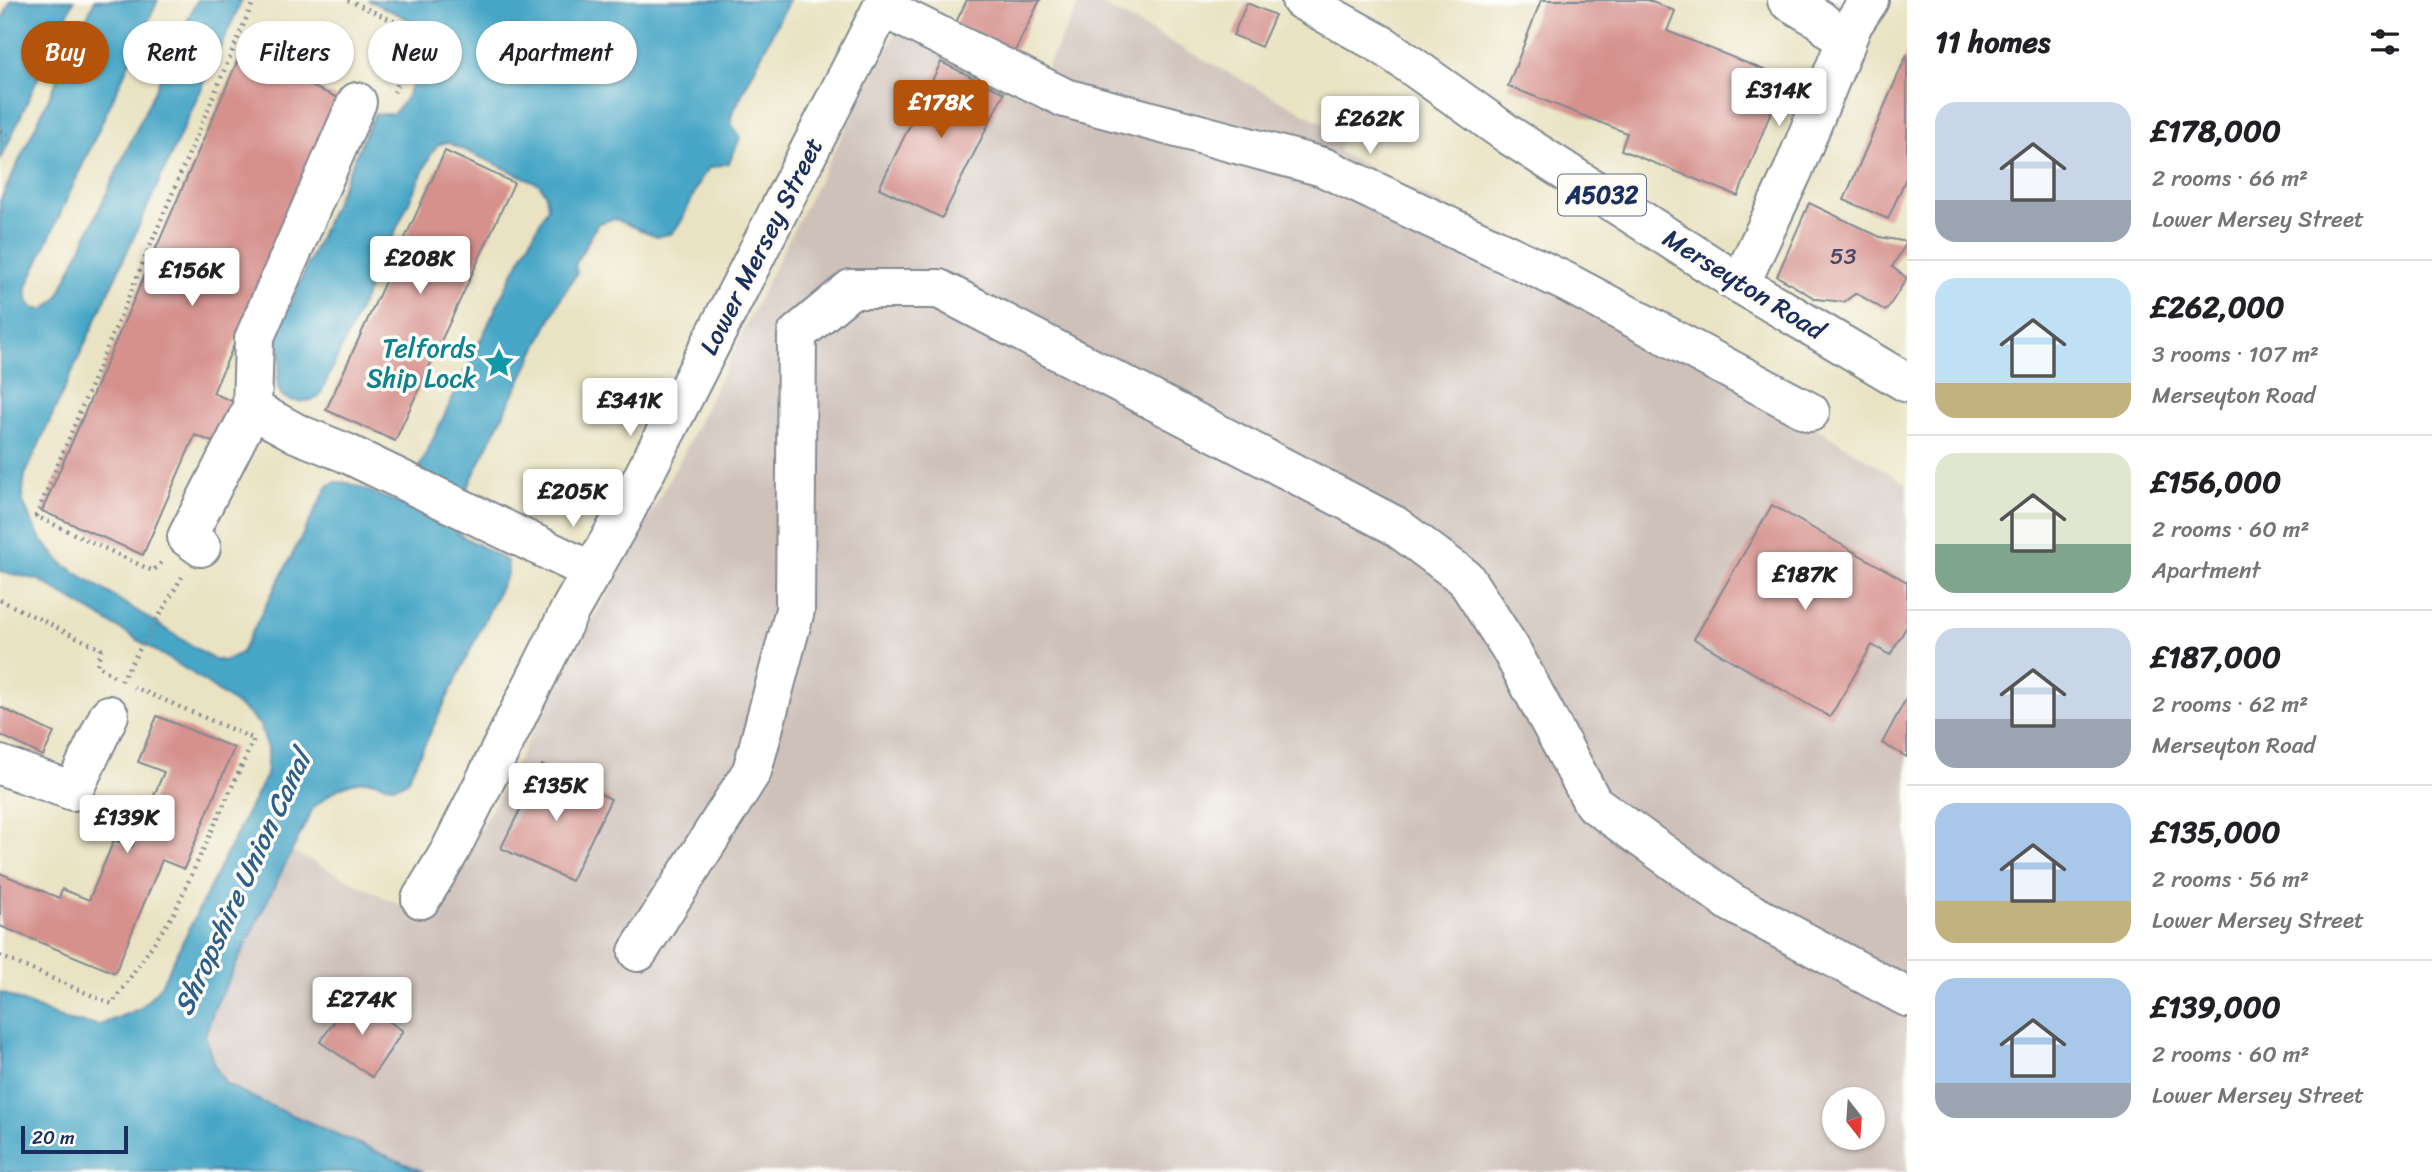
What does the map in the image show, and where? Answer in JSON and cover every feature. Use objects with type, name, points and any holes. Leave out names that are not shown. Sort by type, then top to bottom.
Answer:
[{"type":"street","name":"Merseyton Road","points":[[1301,0],[1384,46],[1509,135],[1740,284],[1907,383]]},
{"type":"street","points":[[1787,0],[1819,19],[1846,43]]},
{"type":"street","points":[[1740,284],[1793,171],[1853,24],[1869,0]]},
{"type":"street","points":[[884,4],[1065,98],[1323,167],[1566,282],[1810,412]]},
{"type":"street","name":"Lower Mersey Street","points":[[421,899],[450,851],[571,608],[593,572],[614,520],[884,4]]},
{"type":"street","points":[[192,550],[252,409],[254,339],[357,102]]},
{"type":"street","points":[[638,952],[752,771],[795,610],[797,334],[851,289],[939,289],[1394,525],[1465,578],[1510,648],[1593,803],[1732,903],[1907,997]]},
{"type":"street","points":[[252,409],[298,434],[346,453],[593,572]]},
{"type":"street","points":[[0,765],[73,791],[115,698]]},
{"type":"path","points":[[192,550],[153,571],[36,516],[254,0]]},
{"type":"path","points":[[348,0],[417,32],[418,40],[394,93]]},
{"type":"path","points":[[0,131],[12,136]]},
{"type":"path","points":[[115,698],[125,673],[192,550]]},
{"type":"path","points":[[0,600],[101,649],[97,665],[115,698],[254,738],[173,915],[112,1004],[0,956]]},
{"type":"shaded area","points":[[1081,0],[1093,0],[1343,134],[1339,152],[1519,244],[1907,484],[1907,1172],[424,1172],[226,1084],[214,1065],[205,1035],[215,1007],[293,852],[424,917],[436,917],[683,454],[785,246],[911,3],[1046,68]]},
{"type":"water","points":[[11,0],[74,0],[64,21],[21,21],[21,84],[35,84],[0,161],[0,24]]},
{"type":"water","name":"Shropshire Union Canal","points":[[95,0],[158,0],[148,21],[123,21],[123,76],[28,284],[27,298],[35,309],[45,309],[57,299],[158,84],[204,84],[25,475],[22,499],[42,541],[63,564],[213,659],[224,661],[241,653],[328,486],[343,482],[399,502],[405,497],[512,275],[548,207],[546,195],[539,184],[447,142],[438,145],[431,154],[319,397],[297,401],[280,393],[280,348],[273,343],[374,114],[393,114],[413,84],[462,84],[462,21],[412,21],[368,0],[789,0],[731,116],[732,125],[740,138],[729,163],[709,168],[681,222],[672,233],[657,237],[615,219],[598,223],[575,265],[577,273],[561,298],[455,518],[453,527],[460,535],[507,561],[508,572],[407,781],[396,786],[369,781],[355,782],[336,790],[313,808],[215,1007],[205,1035],[214,1065],[226,1084],[424,1172],[0,1172],[0,992],[68,1021],[100,1025],[141,1008],[160,987],[266,775],[268,749],[260,725],[248,713],[192,673],[39,580],[0,571],[0,201],[55,84],[109,84],[109,21],[85,21]]},
{"type":"water","points":[[197,0],[242,0],[222,44],[222,21],[187,21]]},
{"type":"building","points":[[967,0],[1040,0],[1014,53],[955,24]]},
{"type":"building","points":[[1541,0],[1647,0],[1675,11],[1667,31],[1784,78],[1738,196],[1621,150],[1627,133],[1508,86]]},
{"type":"building","points":[[1247,3],[1275,15],[1261,47],[1233,35]]},
{"type":"building","points":[[1907,54],[1907,176],[1888,219],[1844,200]]},
{"type":"building","points":[[941,62],[1004,93],[942,218],[879,188]]},
{"type":"building","points":[[236,64],[236,84],[307,84],[341,99],[213,393],[243,406],[225,447],[195,435],[143,555],[42,511]]},
{"type":"building","points":[[445,151],[514,183],[395,441],[326,410]]},
{"type":"building","points":[[1809,203],[1880,237],[1907,242],[1892,267],[1907,278],[1886,311],[1856,293],[1844,302],[1816,299],[1777,276]]},
{"type":"building","points":[[1772,505],[1907,582],[1907,626],[1890,655],[1872,645],[1830,717],[1694,639]]},
{"type":"building","points":[[1907,697],[1907,757],[1882,743]]},
{"type":"building","points":[[0,707],[54,733],[43,756],[0,735]]},
{"type":"building","points":[[157,716],[234,748],[184,869],[162,860],[115,973],[0,926],[0,873],[59,898],[62,889],[89,900],[114,840],[132,847],[164,772],[138,762]]},
{"type":"building","points":[[542,765],[611,799],[571,881],[501,848]]},
{"type":"building","points":[[352,996],[403,1031],[372,1077],[320,1042]]},
{"type":"place","name":"Telfords Ship Lock","points":[[499,363]]}]
